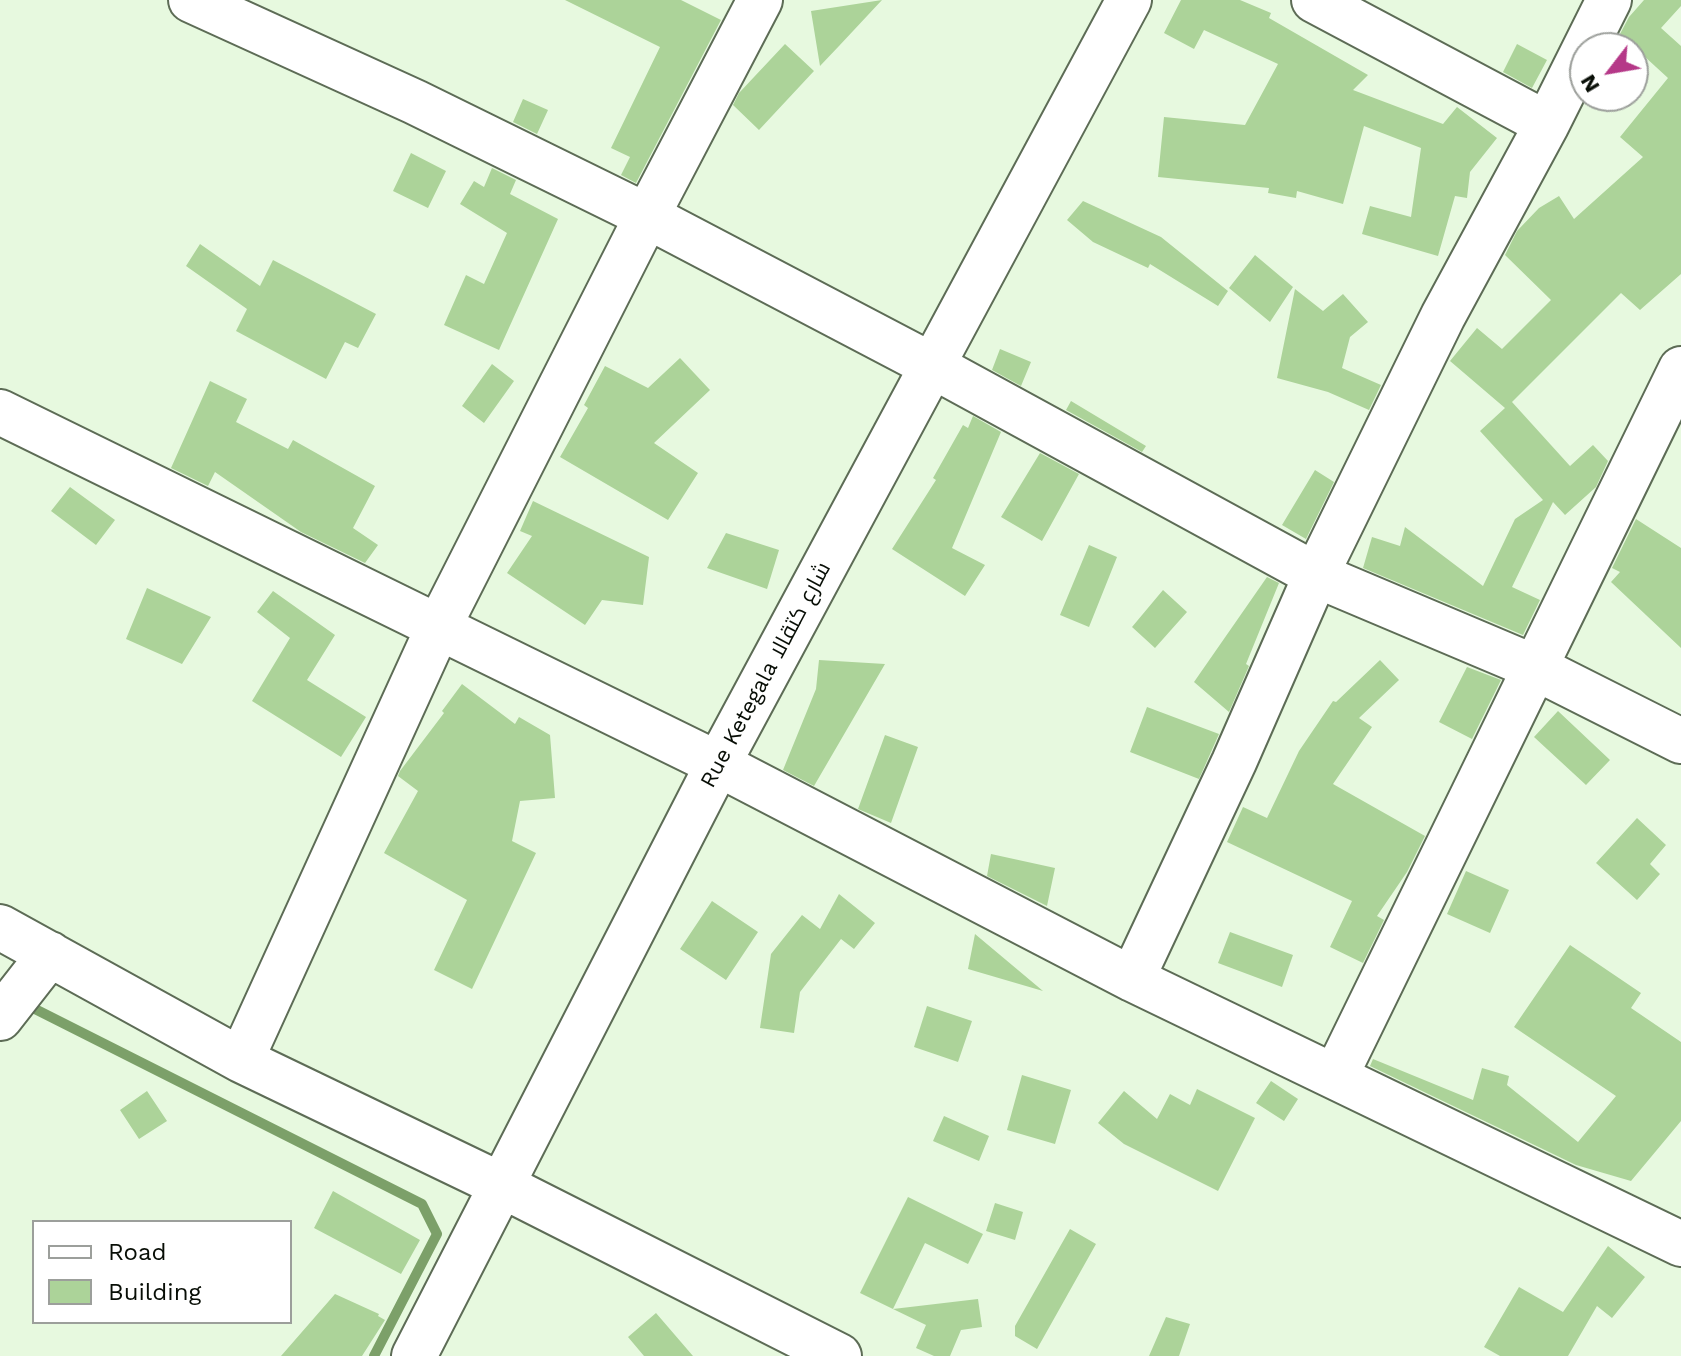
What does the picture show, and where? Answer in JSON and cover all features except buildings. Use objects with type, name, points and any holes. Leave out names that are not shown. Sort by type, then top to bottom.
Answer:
[{"type":"street","points":[[191,0],[415,102],[647,216],[931,365],[1316,575],[1534,667],[1681,741]]},
{"type":"street","points":[[241,1060],[438,628],[760,0]]},
{"type":"street","name":"Rue Ketegala شارع كتقالا","points":[[414,1356],[718,764],[1129,0]]},
{"type":"street","points":[[1314,0],[1547,124]]},
{"type":"street","points":[[1132,979],[1234,762],[1316,575],[1443,316],[1547,124],[1609,0]]},
{"type":"street","points":[[1336,1075],[1681,369]]},
{"type":"street","points":[[0,412],[718,764],[1132,979],[1681,1244]]},
{"type":"street","points":[[0,927],[241,1060],[501,1185],[839,1356]]},
{"type":"street","points":[[0,1018],[50,954]]},
{"type":"waterway","points":[[35,1009],[422,1204],[437,1234],[374,1356]]}]
